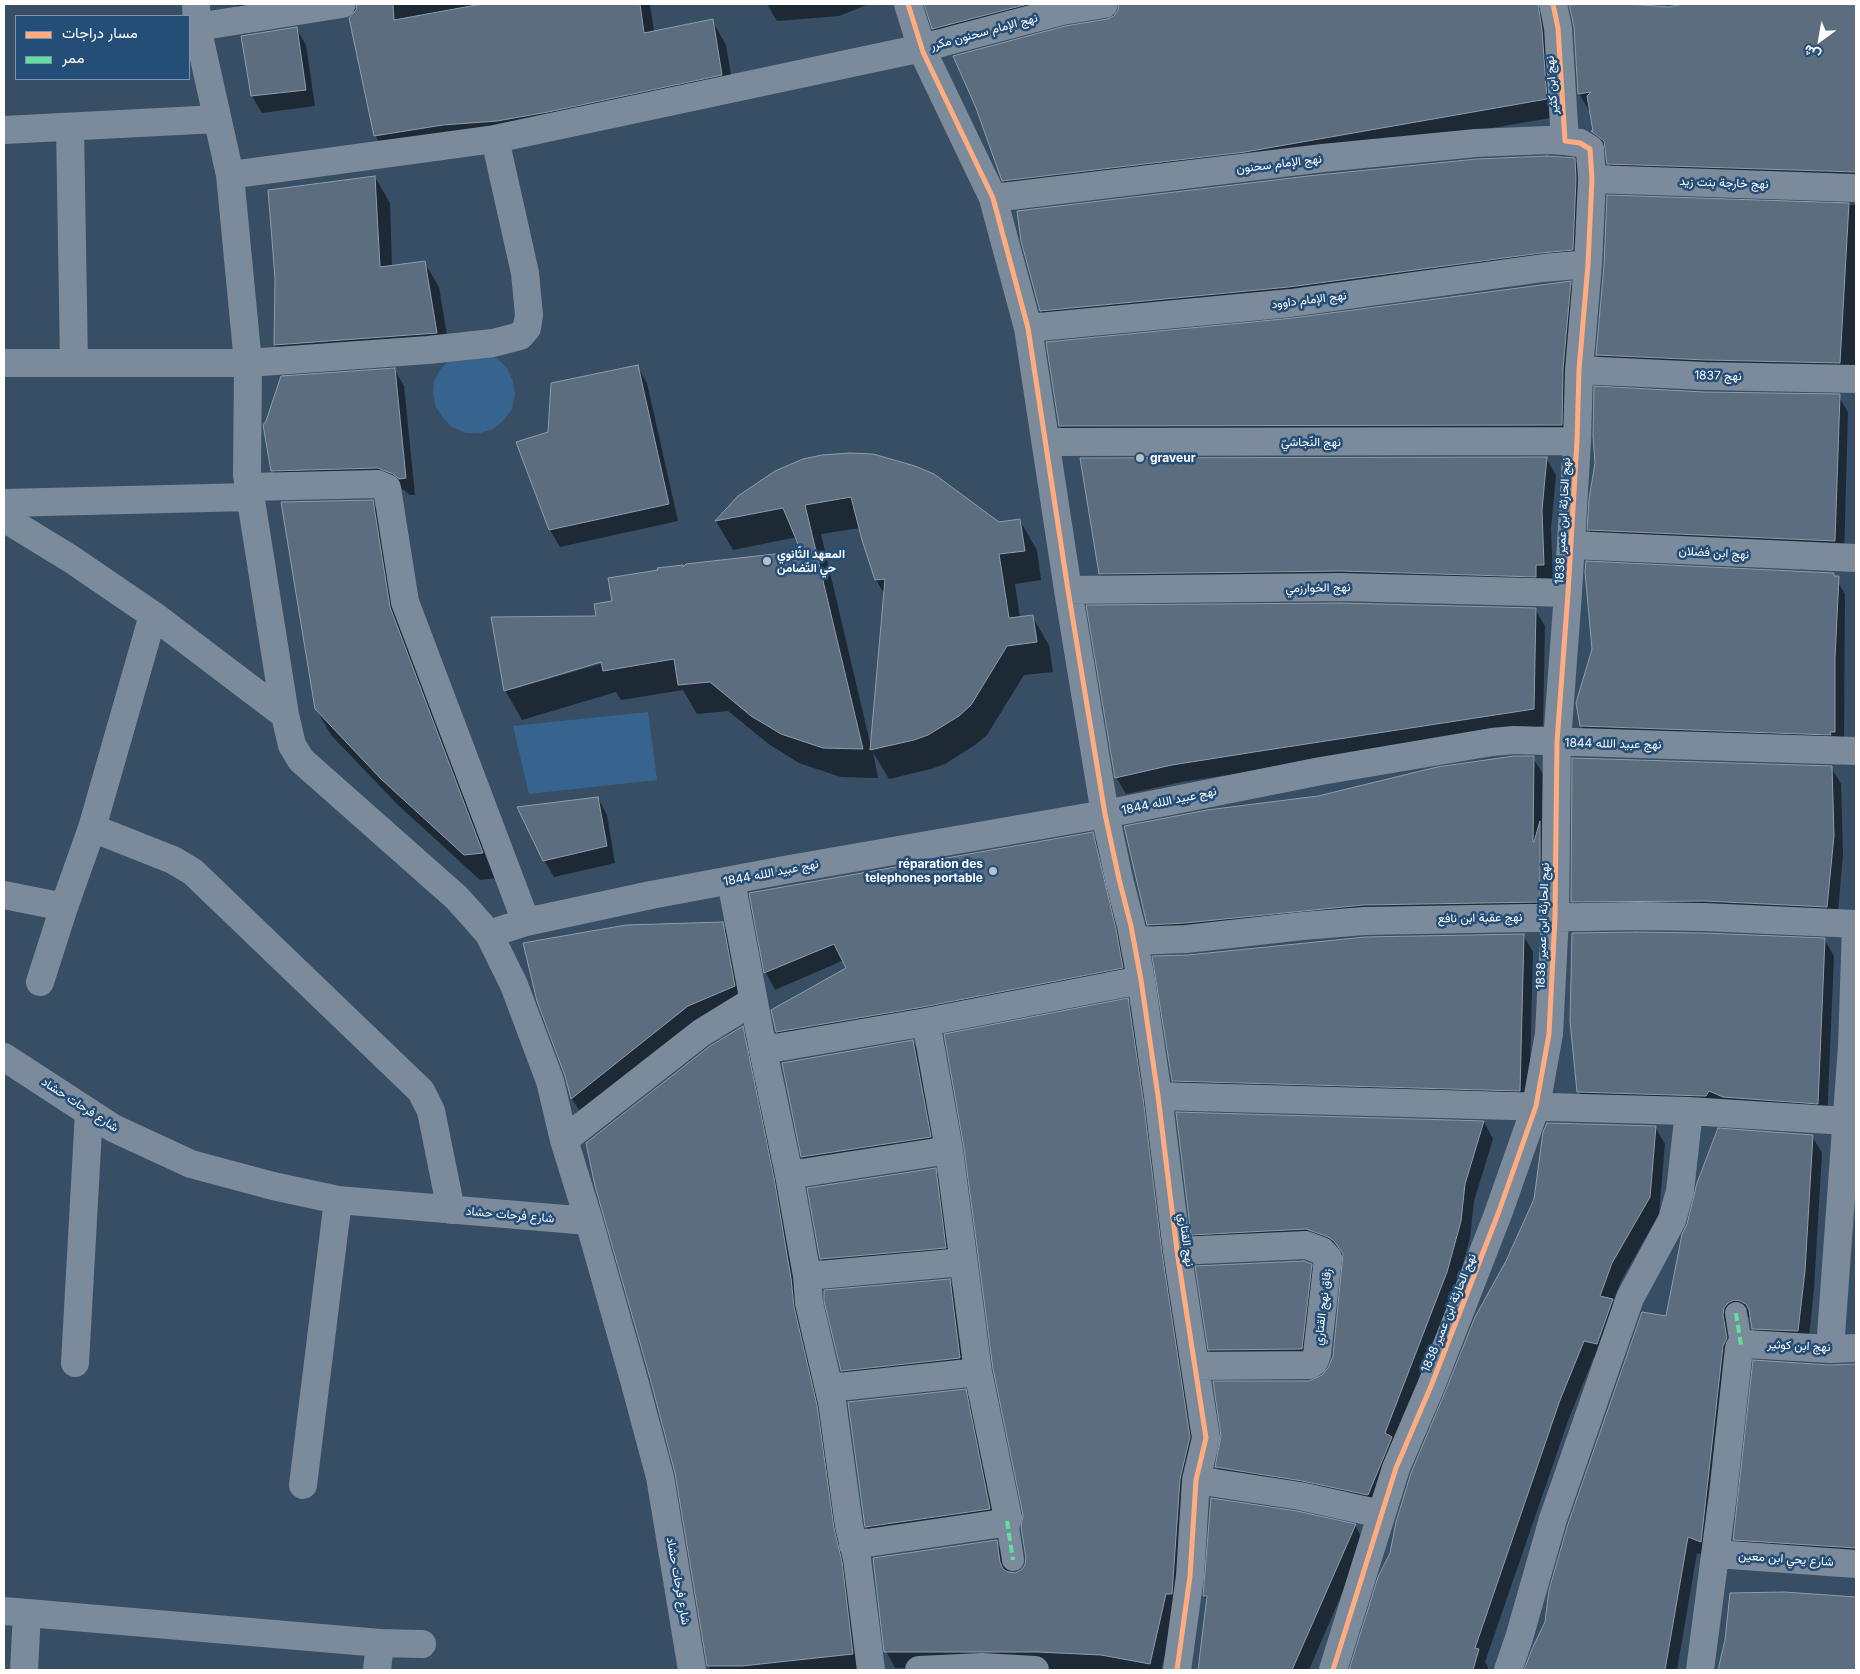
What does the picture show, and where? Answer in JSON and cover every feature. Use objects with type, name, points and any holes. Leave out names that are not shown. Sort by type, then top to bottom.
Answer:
[{"type":"street","points":[[342,4],[197,16],[230,176],[248,363],[250,492],[287,732],[301,760],[457,898],[489,934],[514,985],[550,1081],[564,1140],[589,1221]]},
{"type":"street","name":"نهج القتاري","points":[[908,4],[922,48],[992,198],[1028,328],[1105,814],[1134,940],[1141,980],[1158,1096],[1177,1252],[1206,1438],[1196,1480],[1190,1576],[1178,1670]]},
{"type":"street","name":"نهج الإمام سحنون مكرر","points":[[230,176],[494,139],[922,48],[1061,8],[1104,4]]},
{"type":"street","name":"نهج ابن كثير","points":[[1553,4],[1577,144]]},
{"type":"street","points":[[4,130],[217,119]]},
{"type":"street","points":[[70,127],[74,363]]},
{"type":"street","points":[[4,362],[248,363],[428,350],[493,343],[520,336],[527,328],[530,314],[525,273],[494,139]]},
{"type":"street","name":"نهج الإمام سحنون","points":[[992,198],[1323,158],[1476,143],[1547,140],[1577,144]]},
{"type":"street","name":"نهج الحارثة ابن عمير 1838","points":[[1334,1670],[1396,1468],[1431,1386],[1498,1214],[1536,1106],[1549,1034],[1555,917],[1557,742],[1571,546],[1579,370],[1588,264],[1592,179],[1577,144]]},
{"type":"street","name":"نهج خارجة بنت زيد","points":[[1592,179],[1856,188]]},
{"type":"street","name":"نهج الإمام داوود","points":[[1028,328],[1290,303],[1544,268],[1588,264]]},
{"type":"street","name":"نهج 1837","points":[[1579,370],[1705,376],[1856,379]]},
{"type":"street","name":"نهج النّجاشيّ","points":[[1046,442],[1577,441]]},
{"type":"street","points":[[4,503],[378,484],[387,488],[405,602],[526,922]]},
{"type":"street","points":[[4,518],[70,559],[153,615],[285,715]]},
{"type":"street","name":"نهج ابن فضلان","points":[[1571,546],[1856,558]]},
{"type":"street","name":"نهج الخوارزمي","points":[[1068,590],[1342,587],[1568,593]]},
{"type":"street","points":[[40,982],[64,906],[92,828],[153,615]]},
{"type":"street","name":"نهج عبيد اللله 1844","points":[[489,934],[526,922],[651,895],[1105,814],[1330,769],[1492,742],[1514,740],[1856,751]]},
{"type":"street","points":[[92,828],[173,860],[193,872],[421,1091],[431,1112],[451,1210]]},
{"type":"street","points":[[731,881],[753,1002],[790,1175],[807,1276],[809,1303],[829,1388],[856,1559],[871,1670]]},
{"type":"street","points":[[4,895],[64,906]]},
{"type":"street","name":"نهج عقبة ابن نافع","points":[[1134,940],[1186,939],[1364,921],[1555,917],[1704,917],[1856,925]]},
{"type":"street","points":[[1843,1348],[1846,1121],[1854,1046],[1856,925]]},
{"type":"street","points":[[763,1050],[926,1022],[1141,980]]},
{"type":"street","points":[[564,1140],[701,1033],[753,1002]]},
{"type":"street","points":[[926,1022],[949,1150],[978,1372],[1008,1521],[1013,1560]]},
{"type":"street","name":"شارع فرحات حشاد","points":[[4,1057],[112,1128],[192,1164],[272,1186],[338,1200],[589,1221],[660,1477],[692,1670]]},
{"type":"street","points":[[1158,1096],[1689,1111],[1846,1121]]},
{"type":"street","points":[[1508,1670],[1553,1519],[1630,1298],[1672,1220],[1680,1191],[1689,1111]]},
{"type":"street","points":[[75,1363],[88,1112]]},
{"type":"street","points":[[790,1175],[949,1150]]},
{"type":"street","points":[[303,1485],[338,1200]]},
{"type":"street","name":"زقاق نهج القتاري","points":[[1177,1252],[1306,1245],[1322,1250],[1328,1258],[1317,1354],[1314,1362],[1309,1365],[1195,1366]]},
{"type":"street","points":[[807,1276],[963,1262]]},
{"type":"street","points":[[1700,1670],[1741,1344],[1736,1314]]},
{"type":"street","name":"نهج ابن كوثير","points":[[1741,1344],[1843,1348]]},
{"type":"street","points":[[829,1388],[978,1372]]},
{"type":"street","points":[[1196,1480],[1300,1496],[1382,1514]]},
{"type":"street","points":[[853,1545],[1008,1521]]},
{"type":"street","name":"شارع يحي ابن معين","points":[[1716,1554],[1856,1564]]},
{"type":"street","points":[[24,1670],[16,1612],[380,1643],[422,1644]]},
{"type":"street","points":[[377,1670],[380,1643]]},
{"type":"street","points":[[919,1670],[982,1668],[1035,1670]]},
{"type":"shaded area","points":[[486,354],[498,359],[507,368],[513,381],[515,395],[512,409],[504,420],[493,429],[480,433],[466,433],[452,427],[436,407],[433,394],[434,382],[440,370],[449,360]]},
{"type":"shaded area","points":[[648,712],[657,780],[529,794],[513,726]]},
{"type":"building","points":[[357,4],[393,4],[394,20],[482,4],[640,4],[644,33],[713,19],[722,75],[497,121],[443,125],[374,136],[349,18],[356,10]]},
{"type":"building","points":[[924,4],[1028,4],[932,29]]},
{"type":"building","points":[[1119,4],[1538,4],[1542,30],[1547,99],[1245,152],[1002,181],[976,108],[953,56],[1065,26],[1107,19],[1114,16]]},
{"type":"building","points":[[1569,4],[1629,4],[1669,7],[1683,4],[1856,4],[1856,172],[1607,164],[1604,141],[1591,131],[1593,131],[1587,96],[1591,92],[1578,94],[1574,27]]},
{"type":"building","points":[[297,27],[306,90],[251,96],[241,36]]},
{"type":"building","points":[[1547,156],[1575,158],[1573,250],[1289,287],[1040,311],[1021,241],[1017,211],[1308,176],[1477,159]]},
{"type":"building","points":[[375,176],[380,267],[425,261],[437,333],[274,345],[275,278],[268,190]]},
{"type":"building","points":[[1607,195],[1849,203],[1840,363],[1596,355],[1604,265]]},
{"type":"building","points":[[1571,281],[1563,369],[1562,425],[1059,426],[1046,342],[1293,318]]},
{"type":"building","points":[[638,365],[669,504],[549,530],[516,442],[548,432],[551,383]]},
{"type":"building","points":[[395,368],[406,478],[399,479],[393,474],[378,468],[271,471],[263,425],[281,376]]},
{"type":"building","points":[[1594,386],[1704,392],[1840,394],[1835,541],[1587,530],[1589,499],[1595,463],[1593,436]]},
{"type":"building","points":[[873,454],[915,466],[934,474],[999,522],[1020,519],[1025,551],[999,554],[1009,618],[1033,615],[1037,642],[1007,646],[971,705],[959,716],[928,735],[870,750],[885,579],[875,580],[851,497],[805,505],[863,749],[823,748],[781,734],[751,716],[710,682],[678,685],[674,659],[603,671],[601,662],[504,691],[491,617],[596,616],[594,604],[612,601],[608,578],[658,570],[657,568],[683,565],[683,567],[686,564],[801,551],[783,508],[715,521],[738,496],[775,471],[803,459],[822,455]]},
{"type":"building","points":[[1547,457],[1542,510],[1544,565],[1536,565],[1536,577],[1341,571],[1099,574],[1080,458]]},
{"type":"building","points":[[373,500],[390,607],[483,853],[464,855],[381,779],[315,709],[281,502]]},
{"type":"building","points":[[1586,561],[1834,573],[1834,576],[1839,576],[1835,658],[1835,732],[1830,732],[1831,735],[1580,726],[1576,703],[1592,649],[1585,572]]},
{"type":"building","points":[[1341,603],[1536,608],[1534,709],[1172,765],[1115,778],[1086,605]]},
{"type":"building","points":[[1514,756],[1534,756],[1533,842],[1540,821],[1540,902],[1363,905],[1185,923],[1147,925],[1124,826],[1207,810],[1318,796],[1437,767]]},
{"type":"building","points":[[1572,758],[1832,766],[1834,836],[1827,907],[1704,901],[1571,902]]},
{"type":"building","points":[[598,797],[607,846],[543,861],[517,807]]},
{"type":"building","points":[[1093,832],[1116,929],[1123,968],[923,1007],[776,1032],[771,1010],[846,968],[834,944],[764,973],[749,893]]},
{"type":"building","points":[[723,922],[735,986],[688,1006],[571,1099],[565,1076],[537,1001],[523,943],[626,925]]},
{"type":"building","points":[[1637,932],[1825,938],[1818,1104],[1723,1097],[1709,1091],[1706,1096],[1577,1092],[1570,1021],[1572,933]]},
{"type":"building","points":[[1524,934],[1520,1091],[1172,1081],[1152,956],[1188,955],[1365,937]]},
{"type":"building","points":[[1128,998],[1143,1098],[1162,1253],[1190,1437],[1180,1479],[1172,1594],[1166,1594],[1150,1664],[1101,1655],[1037,1652],[884,1652],[873,1558],[997,1540],[1000,1562],[1003,1569],[1015,1573],[1025,1565],[1026,1558],[1021,1527],[1023,1515],[993,1369],[964,1148],[944,1034]]},
{"type":"building","points":[[743,1026],[774,1178],[794,1307],[817,1405],[834,1528],[842,1562],[853,1654],[742,1666],[707,1666],[675,1473],[595,1186],[586,1143],[710,1046]]},
{"type":"building","points":[[913,1040],[931,1137],[801,1157],[782,1063]]},
{"type":"building","points":[[1176,1112],[1484,1121],[1465,1184],[1461,1221],[1447,1272],[1385,1433],[1392,1437],[1368,1495],[1302,1481],[1215,1467],[1221,1436],[1213,1381],[1309,1381],[1322,1375],[1328,1368],[1333,1356],[1343,1254],[1334,1241],[1306,1229],[1191,1235]]},
{"type":"building","points":[[1547,1123],[1656,1126],[1650,1197],[1612,1263],[1600,1296],[1613,1299],[1597,1344],[1584,1341],[1560,1400],[1475,1648],[1479,1649],[1473,1670],[1349,1670],[1378,1577],[1390,1553],[1396,1522],[1411,1473],[1475,1317],[1506,1261],[1534,1199],[1543,1132]]},
{"type":"building","points":[[1718,1128],[1813,1135],[1805,1271],[1798,1331],[1752,1329],[1749,1310],[1746,1304],[1734,1300],[1724,1308],[1723,1315],[1727,1338],[1723,1346],[1701,1542],[1688,1537],[1665,1670],[1524,1670],[1545,1622],[1549,1590],[1568,1524],[1642,1312],[1666,1316],[1682,1234],[1687,1224],[1697,1183]]},
{"type":"building","points":[[936,1168],[946,1248],[820,1259],[807,1188]]},
{"type":"building","points":[[1304,1261],[1312,1264],[1302,1349],[1208,1350],[1195,1266]]},
{"type":"building","points":[[950,1279],[960,1358],[841,1371],[824,1301],[824,1290]]},
{"type":"building","points":[[1753,1360],[1829,1365],[1856,1364],[1856,1548],[1733,1540]]},
{"type":"building","points":[[966,1389],[990,1509],[865,1527],[848,1402]]},
{"type":"building","points":[[1211,1498],[1297,1511],[1356,1524],[1292,1670],[1198,1670],[1207,1596],[1203,1596]]},
{"type":"building","points":[[1784,1592],[1856,1597],[1856,1670],[1718,1670],[1725,1640],[1730,1593]]},
{"type":"marked path","points":[[1736,1313],[1741,1345]]},
{"type":"marked path","points":[[1007,1521],[1013,1560]]},
{"type":"cycle path","points":[[908,4],[923,52],[993,198],[1028,328],[1105,814],[1131,926],[1141,980],[1158,1096],[1177,1251],[1206,1438],[1196,1480],[1190,1576],[1177,1670]]},
{"type":"cycle path","points":[[1333,1670],[1396,1468],[1431,1386],[1498,1214],[1536,1106],[1549,1034],[1555,917],[1557,742],[1568,593],[1577,441],[1579,370],[1588,264],[1592,179],[1590,149],[1580,143],[1565,141],[1558,28],[1553,4]]},
{"type":"place","name":"graveur","points":[[1140,458]]},
{"type":"place","name":"المعهد الثّانوي حي التّضامن","points":[[767,561]]},
{"type":"place","name":"réparation des telephones portable","points":[[993,871]]}]
